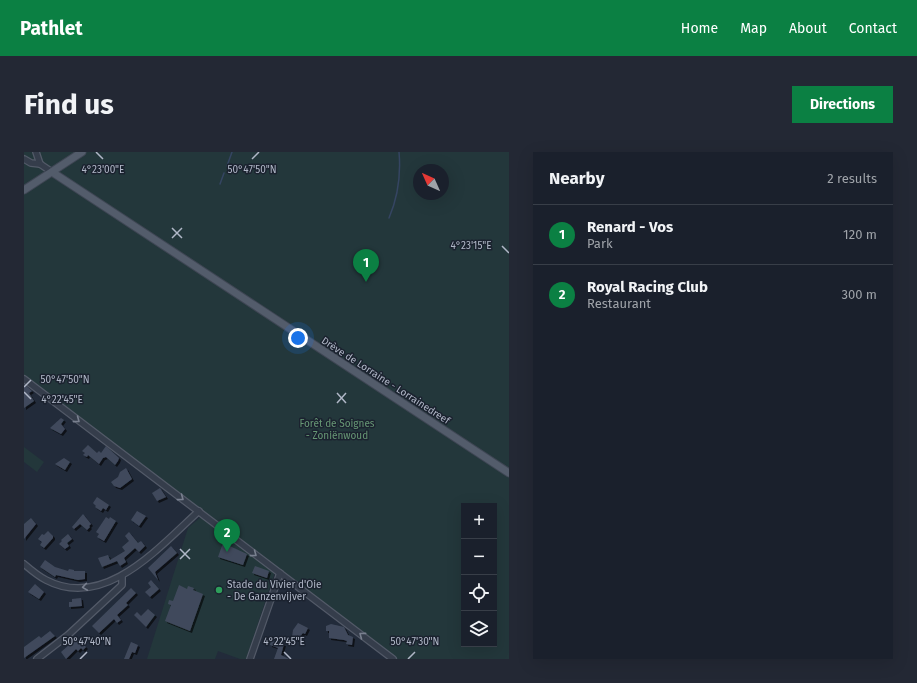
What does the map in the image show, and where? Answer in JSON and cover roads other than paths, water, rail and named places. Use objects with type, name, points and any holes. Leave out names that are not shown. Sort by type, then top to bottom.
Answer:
[{"type":"main road","points":[[24,190],[82,152]]},
{"type":"main road","name":"Drève de Lorraine - Lorrainedreef","points":[[52,172],[509,473]]},
{"type":"street","points":[[36,152],[40,164]]},
{"type":"street","points":[[24,159],[30,163],[40,164],[52,172]]},
{"type":"street","points":[[24,379],[393,659]]},
{"type":"street","points":[[24,564],[46,580],[67,587],[91,586],[122,576],[135,568],[200,512]]},
{"type":"street","points":[[250,659],[280,573]]},
{"type":"street","points":[[37,659],[68,635],[122,585],[122,576]]},
{"type":"waterway","points":[[227,166],[232,152]]},
{"type":"waterway","points":[[389,218],[395,202],[398,186],[400,169],[399,152]]},
{"type":"waterway","points":[[220,184],[224,173]]},
{"type":"place","name":"Renard - Vos","points":[[366,282]]},
{"type":"place","name":"Royal Racing Club","points":[[227,552]]},
{"type":"place","name":"Stade du Vivier d'Oie - De Ganzenvijver","points":[[219,590]]},
{"type":"park label","name":"Forêt de Soignes - Zoniënwoud","points":[[337,428]]}]
